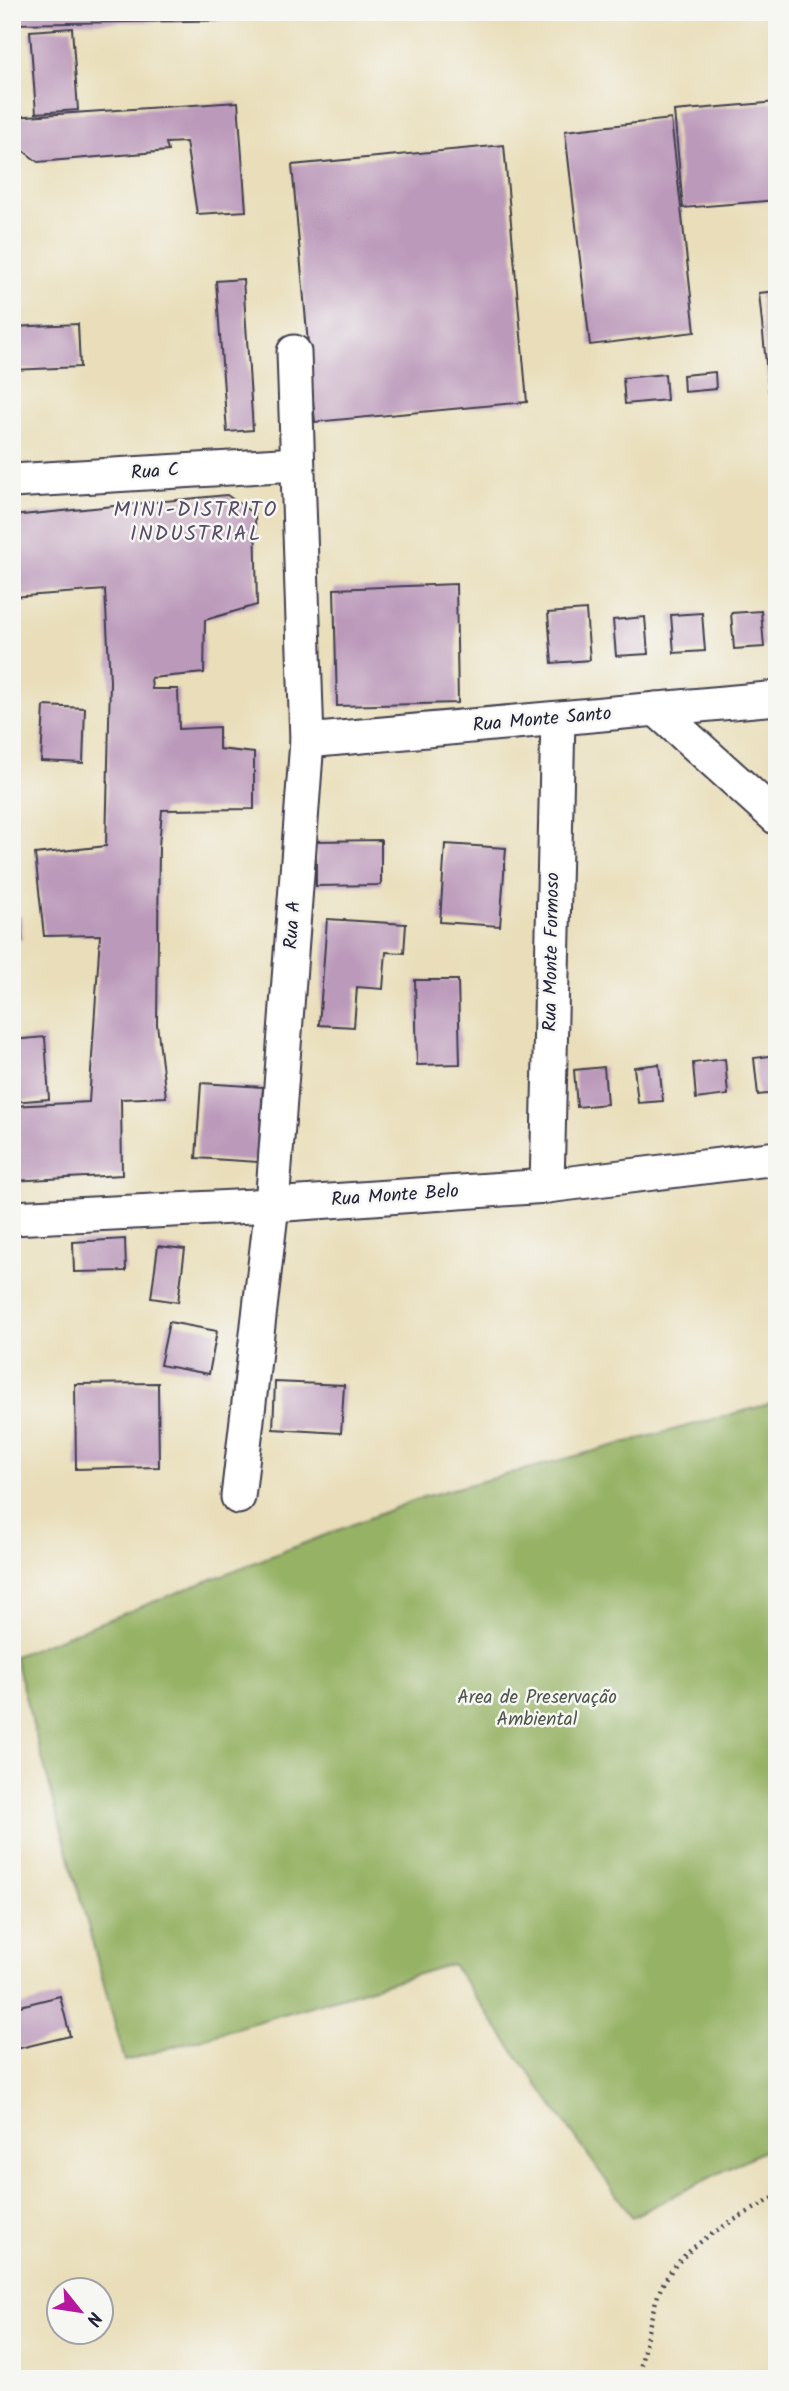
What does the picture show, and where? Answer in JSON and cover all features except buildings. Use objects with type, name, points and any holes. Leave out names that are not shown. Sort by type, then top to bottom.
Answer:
[{"type":"street","name":"Rua A","points":[[238,1497],[272,1205],[307,741],[294,352]]},
{"type":"street","name":"Rua C","points":[[12,481],[297,464]]},
{"type":"street","name":"Rua Monte Santo","points":[[307,741],[777,698]]},
{"type":"street","points":[[656,709],[777,818]]},
{"type":"street","name":"Rua Monte Formoso","points":[[547,1185],[558,719]]},
{"type":"street","name":"Rua Monte Belo","points":[[12,1218],[272,1205],[547,1185],[777,1158]]},
{"type":"path","points":[[638,2379],[659,2293],[674,2266],[709,2235],[777,2196]]},
{"type":"green space","name":"Area de Preservação Ambiental","points":[[777,1402],[777,2144],[632,2217],[452,1964],[125,2061],[14,1656],[423,1497]]},
{"type":"district","name":"MINI-DISTRITO INDUSTRIAL","points":[[196,522]]}]
